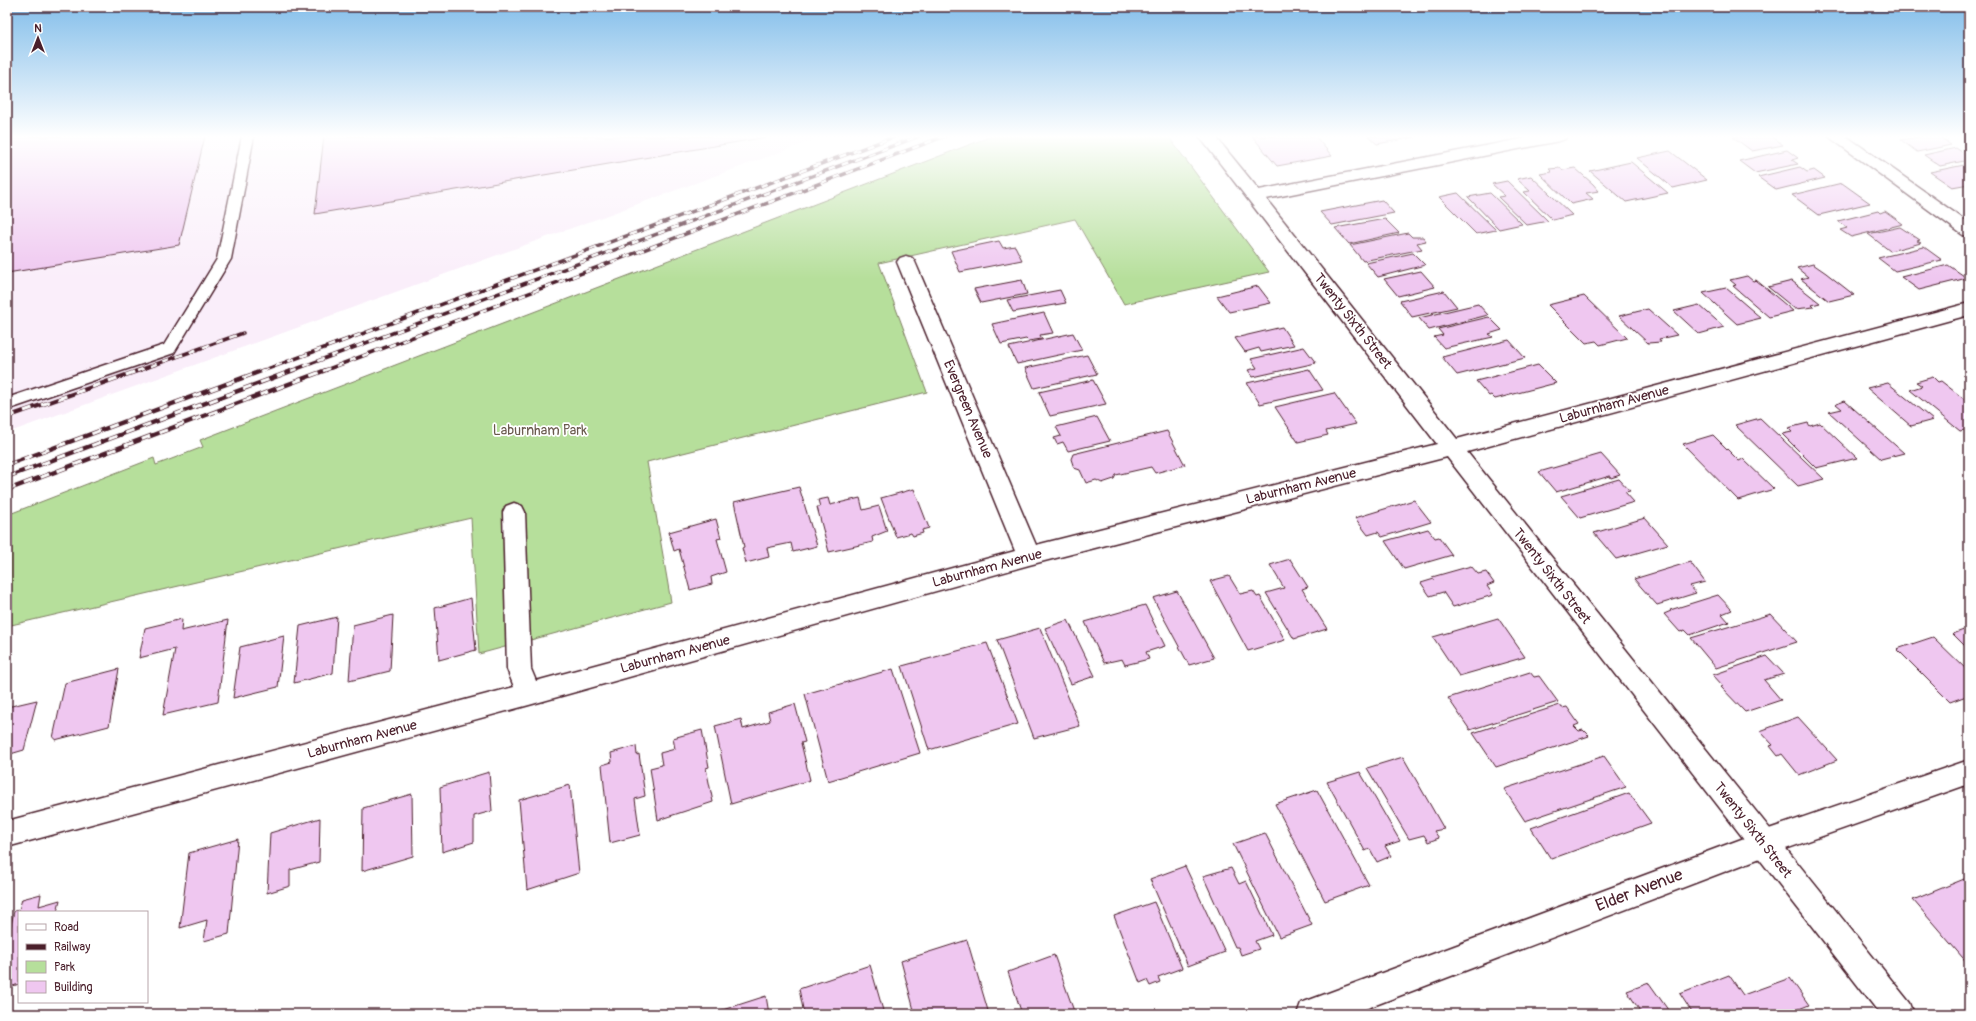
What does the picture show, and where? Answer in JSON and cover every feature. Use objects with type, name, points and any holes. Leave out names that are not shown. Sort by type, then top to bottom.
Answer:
[{"type":"street","name":"Twenty Sixth Street","points":[[1246,184],[1763,844],[1899,1014]]},
{"type":"street","points":[[1256,196],[1319,184]]},
{"type":"street","points":[[1903,184],[1969,231]]},
{"type":"street","name":"Evergreen Avenue","points":[[906,262],[1029,556]]},
{"type":"street","name":"Laburnham Avenue","points":[[7,834],[529,694],[1029,556],[1452,448],[1969,310]]},
{"type":"street","points":[[514,512],[519,669],[529,694]]},
{"type":"street","name":"Elder Avenue","points":[[1312,1014],[1763,844],[1969,772]]},
{"type":"lane","points":[[7,404],[169,349],[224,259],[239,184]]},
{"type":"shaded area","points":[[7,184],[694,184],[7,433]]},
{"type":"green space","name":"Laburnham Park","points":[[868,184],[1203,184],[1269,272],[1124,304],[1075,219],[879,263],[927,392],[647,462],[671,602],[479,654],[471,518],[7,626],[7,515],[154,458],[156,465],[203,447],[200,440]]},
{"type":"building","points":[[7,184],[194,184],[179,245],[7,273]]},
{"type":"building","points":[[319,184],[493,184],[315,214]]},
{"type":"building","points":[[1492,184],[1510,184],[1548,221],[1527,225],[1498,197],[1505,196]]},
{"type":"building","points":[[1522,184],[1539,184],[1572,215],[1553,220],[1524,192],[1530,191]]},
{"type":"building","points":[[1550,184],[1593,184],[1599,191],[1586,193],[1593,199],[1571,204]]},
{"type":"building","points":[[1605,184],[1657,184],[1668,193],[1626,202]]},
{"type":"building","points":[[1668,184],[1692,184],[1673,188]]},
{"type":"building","points":[[1767,184],[1802,184],[1776,190]]},
{"type":"building","points":[[1843,184],[1870,203],[1819,215],[1792,195]]},
{"type":"building","points":[[1947,184],[1969,184],[1969,184],[1952,187]]},
{"type":"building","points":[[1458,193],[1496,230],[1476,234],[1439,197]]},
{"type":"building","points":[[1490,193],[1522,224],[1499,229],[1468,197]]},
{"type":"building","points":[[1382,200],[1394,213],[1332,225],[1320,212]]},
{"type":"building","points":[[1878,211],[1880,213],[1885,211],[1903,224],[1851,237],[1840,230],[1847,228],[1838,221]]},
{"type":"building","points":[[1385,219],[1399,233],[1349,244],[1335,228]]},
{"type":"building","points":[[1900,227],[1920,240],[1917,241],[1921,243],[1890,251],[1868,234]]},
{"type":"building","points":[[1408,233],[1412,237],[1423,237],[1426,241],[1417,243],[1422,249],[1363,261],[1350,245]]},
{"type":"building","points":[[999,241],[1003,248],[1015,246],[1022,260],[960,272],[951,251]]},
{"type":"building","points":[[1924,247],[1942,260],[1895,271],[1878,258]]},
{"type":"building","points":[[1413,253],[1425,265],[1378,277],[1366,263]]},
{"type":"building","points":[[1813,264],[1854,295],[1829,301],[1801,279],[1808,277],[1797,268]]},
{"type":"building","points":[[1948,265],[1967,278],[1919,290],[1901,277]]},
{"type":"building","points":[[1421,271],[1435,287],[1398,296],[1384,279]]},
{"type":"building","points":[[1747,276],[1753,281],[1756,280],[1793,311],[1769,317],[1733,286],[1736,285],[1730,280]]},
{"type":"building","points":[[1022,280],[1027,294],[981,303],[974,289]]},
{"type":"building","points":[[1792,281],[1820,303],[1812,305],[1814,307],[1795,309],[1768,287]]},
{"type":"building","points":[[1258,286],[1271,303],[1229,312],[1217,296]]},
{"type":"building","points":[[1726,288],[1761,318],[1737,324],[1703,293]]},
{"type":"building","points":[[1060,290],[1066,303],[1013,312],[1007,300]]},
{"type":"building","points":[[1444,291],[1457,307],[1412,317],[1400,301]]},
{"type":"building","points":[[1584,296],[1627,338],[1600,345],[1596,341],[1586,343],[1548,305]]},
{"type":"building","points":[[1478,304],[1488,315],[1429,330],[1419,318]]},
{"type":"building","points":[[1699,305],[1724,327],[1699,334],[1674,311]]},
{"type":"building","points":[[1648,309],[1677,335],[1659,339],[1661,342],[1648,343],[1619,316]]},
{"type":"building","points":[[1044,313],[1053,333],[1040,335],[1042,339],[1028,341],[1026,339],[1001,344],[992,324]]},
{"type":"building","points":[[1489,317],[1502,330],[1489,334],[1493,337],[1444,348],[1434,337],[1443,335],[1438,329]]},
{"type":"building","points":[[1282,327],[1294,345],[1261,352],[1259,348],[1245,352],[1235,338]]},
{"type":"building","points":[[1073,333],[1082,350],[1017,364],[1009,347]]},
{"type":"building","points":[[1509,340],[1525,358],[1457,375],[1442,357]]},
{"type":"building","points":[[1304,347],[1316,363],[1253,377],[1248,370],[1257,368],[1251,359]]},
{"type":"building","points":[[1087,355],[1097,374],[1034,388],[1025,368]]},
{"type":"building","points":[[1538,365],[1556,383],[1495,399],[1491,395],[1489,396],[1476,381]]},
{"type":"building","points":[[1309,369],[1323,390],[1260,404],[1247,383]]},
{"type":"building","points":[[1933,377],[1938,382],[1941,381],[1969,403],[1969,429],[1960,431],[1910,390],[1922,386],[1916,382]]},
{"type":"building","points":[[1093,380],[1106,404],[1050,416],[1039,392]]},
{"type":"building","points":[[1888,383],[1933,420],[1911,426],[1867,388]]},
{"type":"building","points":[[1334,393],[1356,424],[1326,431],[1328,435],[1298,442],[1275,407]]},
{"type":"building","points":[[1845,401],[1904,453],[1881,459],[1829,412],[1842,409],[1836,404]]},
{"type":"building","points":[[1097,417],[1110,441],[1068,451],[1063,442],[1057,444],[1054,438],[1061,436],[1056,427]]},
{"type":"building","points":[[1760,418],[1824,479],[1798,486],[1735,425]]},
{"type":"building","points":[[1808,423],[1810,426],[1820,423],[1857,458],[1816,468],[1782,434],[1792,432],[1788,428]]},
{"type":"building","points":[[1167,431],[1185,465],[1155,473],[1151,467],[1116,475],[1114,479],[1102,483],[1096,480],[1086,483],[1080,470],[1074,468],[1071,459],[1073,454]]},
{"type":"building","points":[[1713,435],[1739,461],[1743,459],[1774,489],[1738,500],[1683,444]]},
{"type":"building","points":[[1601,454],[1620,475],[1611,478],[1610,476],[1556,492],[1539,472]]},
{"type":"building","points":[[1619,479],[1630,491],[1625,492],[1634,502],[1580,518],[1561,496]]},
{"type":"building","points":[[799,487],[817,546],[793,552],[791,543],[767,548],[769,557],[746,563],[734,502]]},
{"type":"building","points":[[914,489],[929,528],[922,530],[923,533],[913,536],[911,533],[896,537],[881,498]]},
{"type":"building","points":[[828,498],[830,505],[860,498],[863,510],[879,506],[887,531],[872,537],[873,542],[829,552],[817,507],[820,507],[818,500]]},
{"type":"building","points":[[1414,500],[1431,522],[1382,537],[1378,532],[1368,535],[1355,518]]},
{"type":"building","points":[[1645,518],[1668,544],[1616,559],[1594,533]]},
{"type":"building","points":[[716,519],[721,538],[717,539],[726,572],[711,577],[712,584],[690,590],[679,549],[674,551],[669,532]]},
{"type":"building","points":[[1428,529],[1435,538],[1439,537],[1452,555],[1404,569],[1385,541]]},
{"type":"building","points":[[1290,559],[1308,587],[1302,589],[1327,629],[1294,639],[1266,593],[1284,588],[1270,565]]},
{"type":"building","points":[[1690,562],[1705,582],[1690,586],[1696,593],[1657,605],[1634,579]]},
{"type":"building","points":[[1471,566],[1478,574],[1486,572],[1494,583],[1487,586],[1493,595],[1453,607],[1443,592],[1430,596],[1421,583],[1434,579],[1432,577]]},
{"type":"building","points":[[1229,576],[1240,594],[1253,591],[1257,597],[1260,596],[1285,640],[1248,651],[1210,581]]},
{"type":"building","points":[[1177,591],[1214,658],[1189,665],[1153,598]]},
{"type":"building","points":[[1718,595],[1732,610],[1722,614],[1729,622],[1690,635],[1685,630],[1680,632],[1664,614],[1671,611],[1670,610]]},
{"type":"building","points":[[471,598],[476,650],[439,660],[435,608]]},
{"type":"building","points":[[1145,605],[1165,646],[1146,652],[1149,659],[1125,665],[1122,659],[1104,663],[1085,622]]},
{"type":"building","points":[[1771,614],[1797,642],[1716,668],[1691,638]]},
{"type":"building","points":[[393,615],[390,671],[349,681],[353,625]]},
{"type":"building","points":[[337,617],[333,673],[294,683],[300,626]]},
{"type":"building","points":[[1498,618],[1525,657],[1459,676],[1433,637]]},
{"type":"building","points":[[182,619],[181,631],[228,620],[218,702],[163,715],[175,649],[139,658],[145,628]]},
{"type":"building","points":[[1068,620],[1095,676],[1071,684],[1045,628]]},
{"type":"building","points":[[1040,628],[1080,726],[1034,738],[997,640]]},
{"type":"building","points":[[1969,628],[1969,650],[1953,634]]},
{"type":"building","points":[[284,636],[278,687],[233,698],[240,647]]},
{"type":"building","points":[[1933,637],[1969,672],[1969,695],[1950,702],[1897,649]]},
{"type":"building","points":[[987,643],[1018,724],[929,750],[902,666]]},
{"type":"building","points":[[1767,656],[1784,674],[1764,680],[1781,700],[1745,712],[1721,687],[1723,686],[1713,675]]},
{"type":"building","points":[[119,669],[109,726],[55,740],[55,738],[53,738],[65,683]]},
{"type":"building","points":[[893,669],[920,753],[828,781],[805,694]]},
{"type":"building","points":[[1530,672],[1534,677],[1539,676],[1558,702],[1470,730],[1448,698]]},
{"type":"building","points":[[37,700],[24,750],[7,755],[7,707]]},
{"type":"building","points":[[795,704],[805,742],[801,743],[810,780],[731,804],[715,726],[741,719],[743,729],[770,721],[768,712]]},
{"type":"building","points":[[1560,705],[1562,708],[1567,707],[1579,724],[1574,726],[1579,731],[1583,730],[1589,736],[1496,767],[1473,733]]},
{"type":"building","points":[[1798,717],[1837,760],[1799,775],[1782,754],[1778,756],[1770,746],[1773,745],[1760,731]]},
{"type":"building","points":[[702,730],[709,767],[706,768],[713,802],[658,820],[650,768],[662,765],[660,753],[675,749],[673,738]]},
{"type":"building","points":[[636,746],[637,755],[639,754],[645,796],[635,799],[640,835],[610,843],[602,765],[612,762],[611,753]]},
{"type":"building","points":[[1604,756],[1626,787],[1525,821],[1504,789]]},
{"type":"building","points":[[1403,757],[1444,829],[1434,831],[1439,838],[1428,842],[1424,835],[1409,839],[1367,768]]},
{"type":"building","points":[[489,772],[492,811],[474,816],[474,842],[442,852],[440,787]]},
{"type":"building","points":[[1360,772],[1400,841],[1385,846],[1391,856],[1377,862],[1370,849],[1365,851],[1327,782]]},
{"type":"building","points":[[570,785],[579,873],[527,890],[519,800]]},
{"type":"building","points":[[1317,790],[1369,885],[1325,901],[1275,804]]},
{"type":"building","points":[[1629,793],[1651,823],[1551,859],[1531,828]]},
{"type":"building","points":[[412,794],[413,856],[362,871],[363,808]]},
{"type":"building","points":[[320,818],[319,862],[290,870],[290,886],[267,893],[270,833]]},
{"type":"building","points":[[1265,833],[1312,925],[1279,937],[1233,844]]},
{"type":"building","points":[[238,839],[229,934],[204,941],[207,920],[180,928],[189,853]]},
{"type":"building","points":[[1185,866],[1225,952],[1188,966],[1150,879]]},
{"type":"building","points":[[1231,868],[1239,884],[1246,881],[1272,935],[1255,941],[1259,949],[1241,955],[1238,947],[1235,947],[1203,876]]},
{"type":"building","points":[[1969,877],[1969,965],[1913,900]]},
{"type":"building","points":[[41,894],[39,906],[60,900],[57,911],[18,911],[18,984],[7,988],[7,944],[14,911],[19,910],[22,899]]},
{"type":"building","points":[[1154,902],[1182,968],[1158,977],[1160,982],[1150,986],[1147,980],[1140,983],[1114,916]]},
{"type":"building","points":[[967,940],[989,1014],[915,1014],[901,961]]},
{"type":"building","points":[[1054,955],[1075,1014],[1022,1014],[1008,972]]},
{"type":"building","points":[[870,965],[884,1014],[804,1014],[799,989]]},
{"type":"building","points":[[1729,975],[1743,995],[1790,978],[1809,1005],[1799,1009],[1803,1014],[1693,1014],[1680,994]]},
{"type":"building","points":[[1649,983],[1671,1014],[1642,1014],[1627,991]]},
{"type":"building","points":[[766,996],[769,1014],[710,1014]]},
{"type":"railway","points":[[262,371],[767,184]]},
{"type":"railway","points":[[291,371],[792,184]]},
{"type":"railway","points":[[323,371],[819,184]]},
{"type":"railway","points":[[137,371],[243,333]]},
{"type":"railway","points":[[7,417],[140,370]]},
{"type":"railway","points":[[7,465],[264,370]]},
{"type":"railway","points":[[7,477],[294,370]]},
{"type":"railway","points":[[7,490],[326,370]]}]
